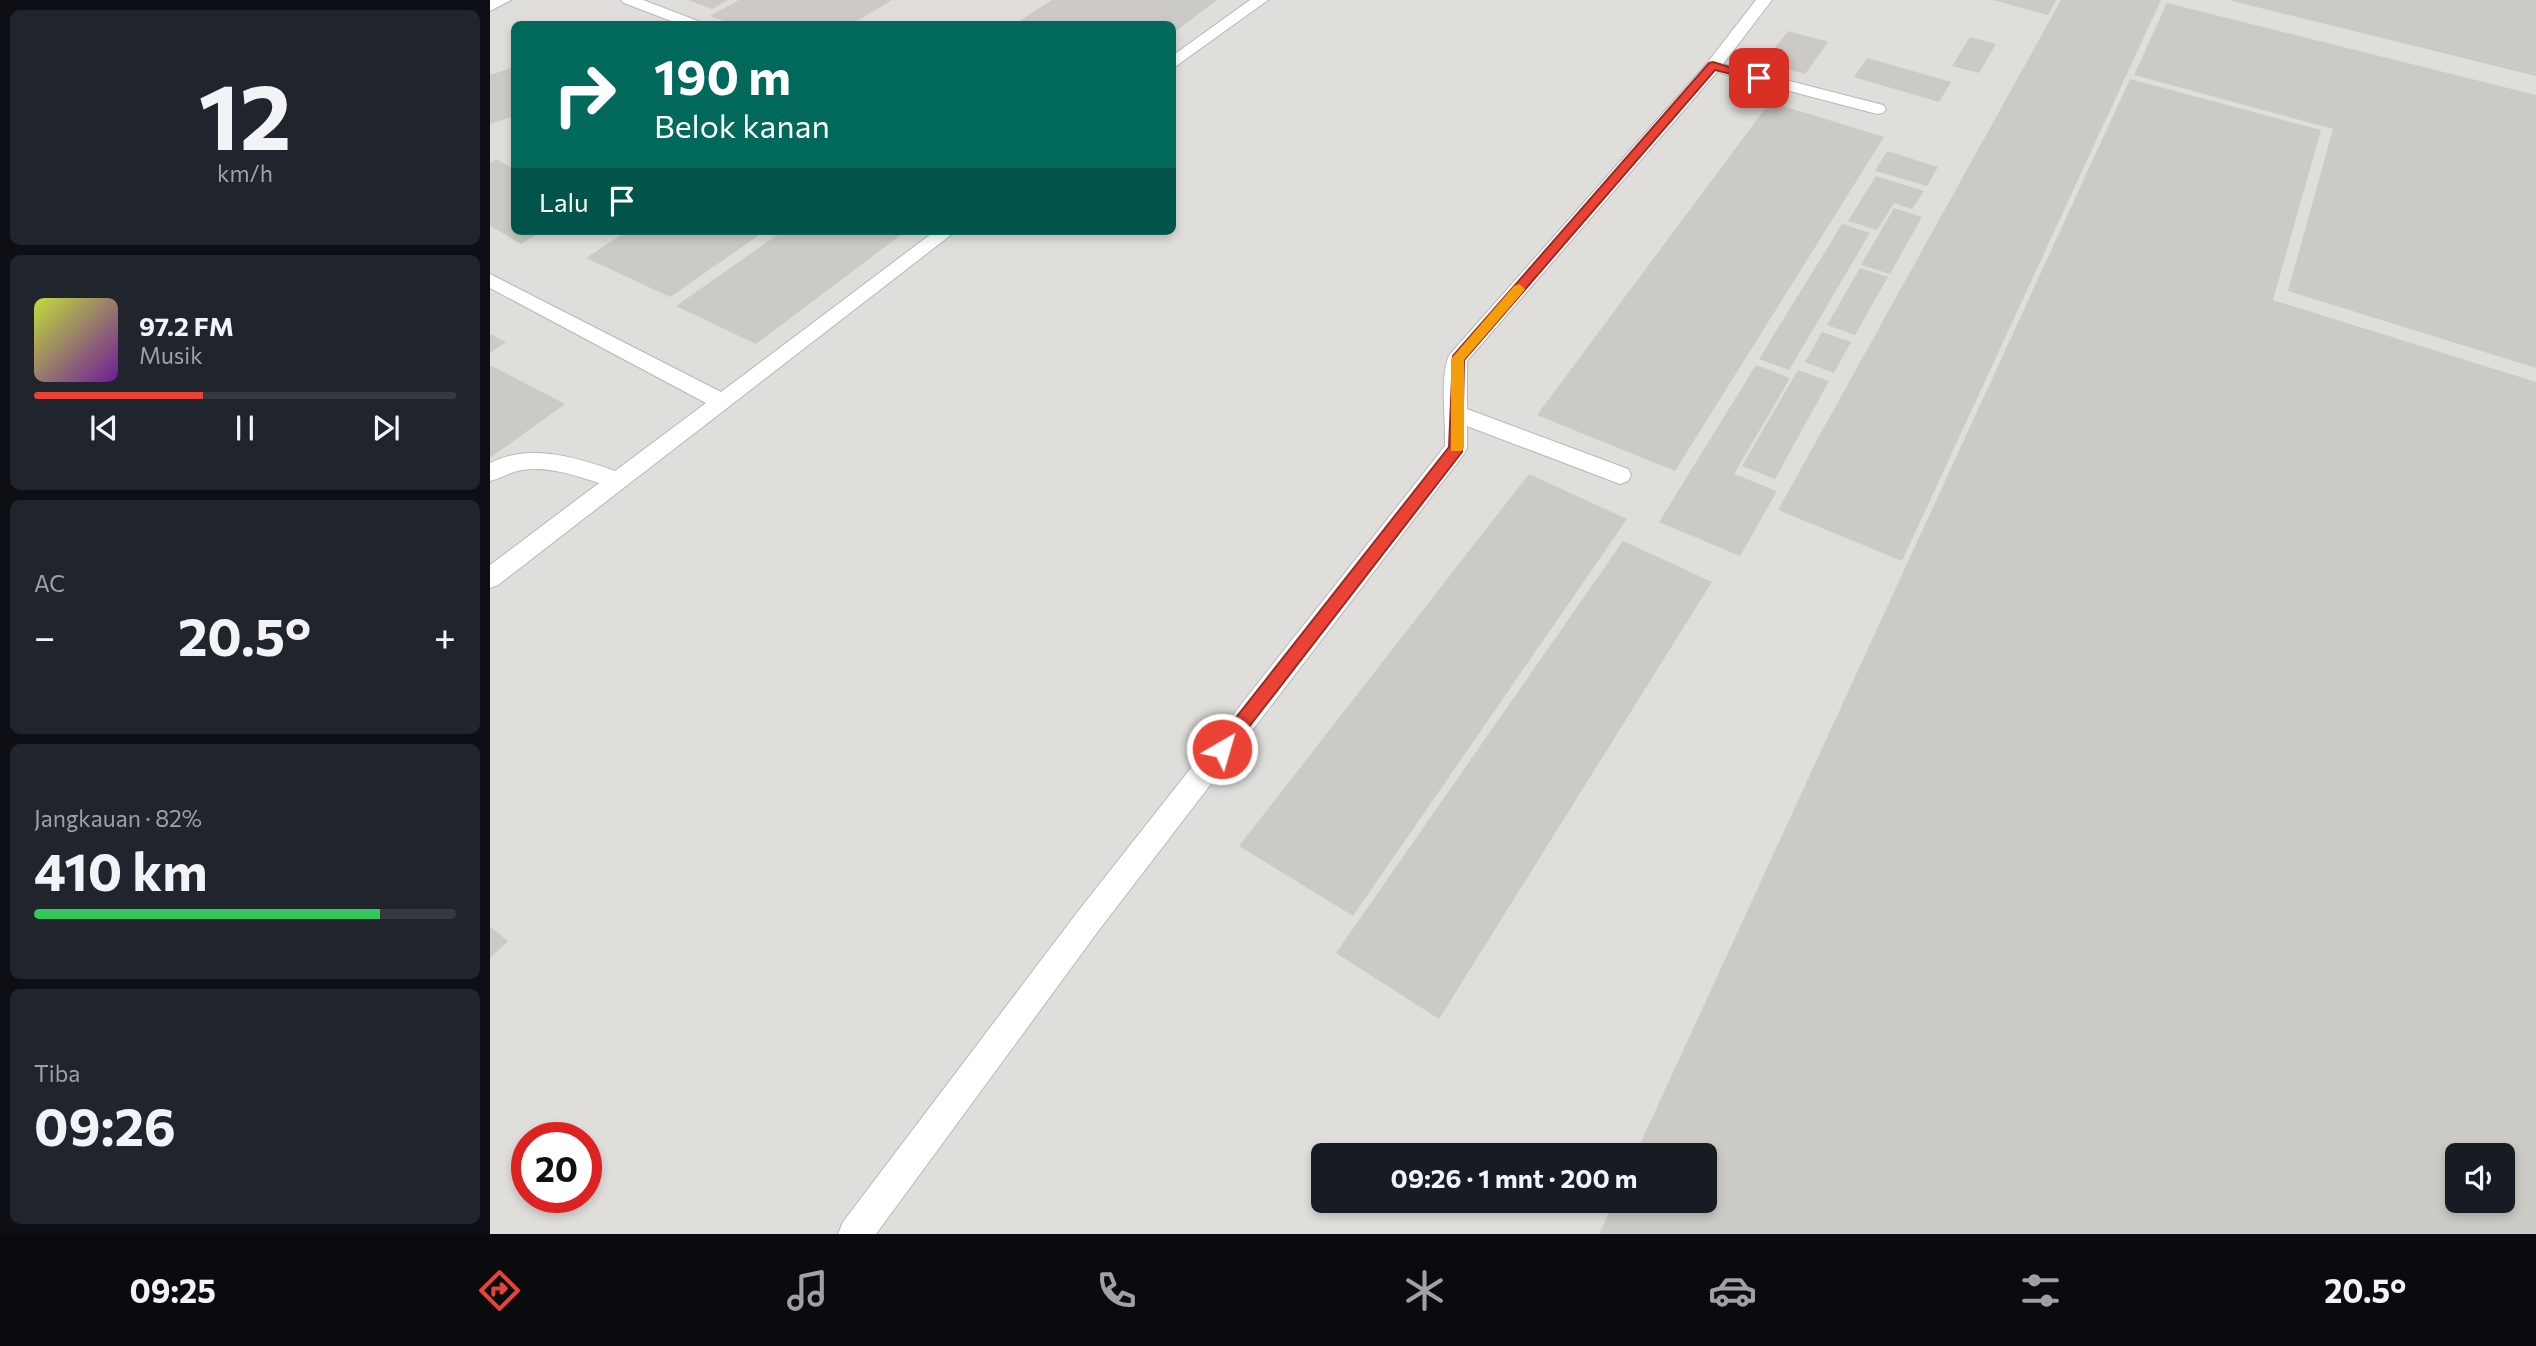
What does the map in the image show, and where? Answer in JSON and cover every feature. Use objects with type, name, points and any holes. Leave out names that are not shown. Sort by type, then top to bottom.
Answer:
[{"type":"lane","points":[[490,6],[503,0]]},
{"type":"lane","points":[[629,0],[684,21]]},
{"type":"lane","points":[[1176,61],[1260,0]]},
{"type":"lane","points":[[855,1234],[1089,920],[1457,448],[1457,359],[1713,66],[1764,0]]},
{"type":"lane","points":[[1713,66],[1877,109]]},
{"type":"lane","points":[[490,578],[942,235]]},
{"type":"lane","points":[[490,280],[723,402]]},
{"type":"lane","points":[[1457,414],[1620,475]]},
{"type":"lane","points":[[490,472],[516,462],[544,460],[574,466],[618,481]]},
{"type":"shaded area","points":[[490,0],[2536,0],[2536,1234],[490,1234]]},
{"type":"building","points":[[688,0],[728,0],[712,9]]},
{"type":"building","points":[[739,0],[892,0],[857,21],[724,21],[710,16]]},
{"type":"building","points":[[1052,0],[1217,0],[1176,31],[1176,21],[1020,21]]},
{"type":"building","points":[[1993,0],[2056,0],[2048,15]]},
{"type":"building","points":[[2061,0],[2161,0],[1902,561],[1778,510]]},
{"type":"building","points":[[2536,0],[2536,76],[2232,1]]},
{"type":"building","points":[[2167,3],[2536,95],[2536,368],[2288,291],[2333,129],[2134,75]]},
{"type":"building","points":[[1788,31],[1828,42],[1805,74],[1764,62]]},
{"type":"building","points":[[1970,37],[1996,44],[1979,73],[1952,66]]},
{"type":"building","points":[[1867,58],[1951,82],[1939,102],[1854,77]]},
{"type":"building","points":[[511,68],[511,117],[490,124],[490,75]]},
{"type":"building","points":[[2130,79],[2321,130],[2273,300],[2536,382],[2536,1234],[1599,1234],[1609,1213],[1717,1213],[1717,1143],[1641,1143]]},
{"type":"building","points":[[1770,102],[1884,137],[1675,471],[1537,415]]},
{"type":"building","points":[[1887,151],[1938,167],[1927,186],[1875,171]]},
{"type":"building","points":[[496,159],[511,167],[511,235],[536,235],[521,244],[490,226],[490,163]]},
{"type":"building","points":[[1876,176],[1924,191],[1912,209],[1894,203],[1877,230],[1848,221]]},
{"type":"building","points":[[1894,208],[1922,217],[1890,274],[1861,265]]},
{"type":"building","points":[[1842,224],[1870,233],[1789,370],[1759,359]]},
{"type":"building","points":[[621,235],[759,235],[670,297],[586,258]]},
{"type":"building","points":[[777,235],[901,235],[756,344],[676,306]]},
{"type":"building","points":[[1860,268],[1888,277],[1855,335],[1827,325]]},
{"type":"building","points":[[1822,332],[1851,342],[1834,373],[1805,362]]},
{"type":"building","points":[[490,334],[506,342],[490,353]]},
{"type":"building","points":[[1756,365],[1790,378],[1734,474],[1777,491],[1740,556],[1659,522]]},
{"type":"building","points":[[490,367],[565,404],[490,458]]},
{"type":"building","points":[[1798,370],[1829,381],[1775,479],[1742,466]]},
{"type":"building","points":[[1529,474],[1627,519],[1353,916],[1239,846]]},
{"type":"building","points":[[1623,541],[1712,582],[1439,1019],[1336,953]]},
{"type":"building","points":[[490,927],[508,941],[490,958]]},
{"type":"slow traffic","points":[[1457,447],[1457,359],[1519,289]]},
{"type":"route","points":[[1222,749],[1457,448],[1457,359],[1713,66],[1759,78]]}]
